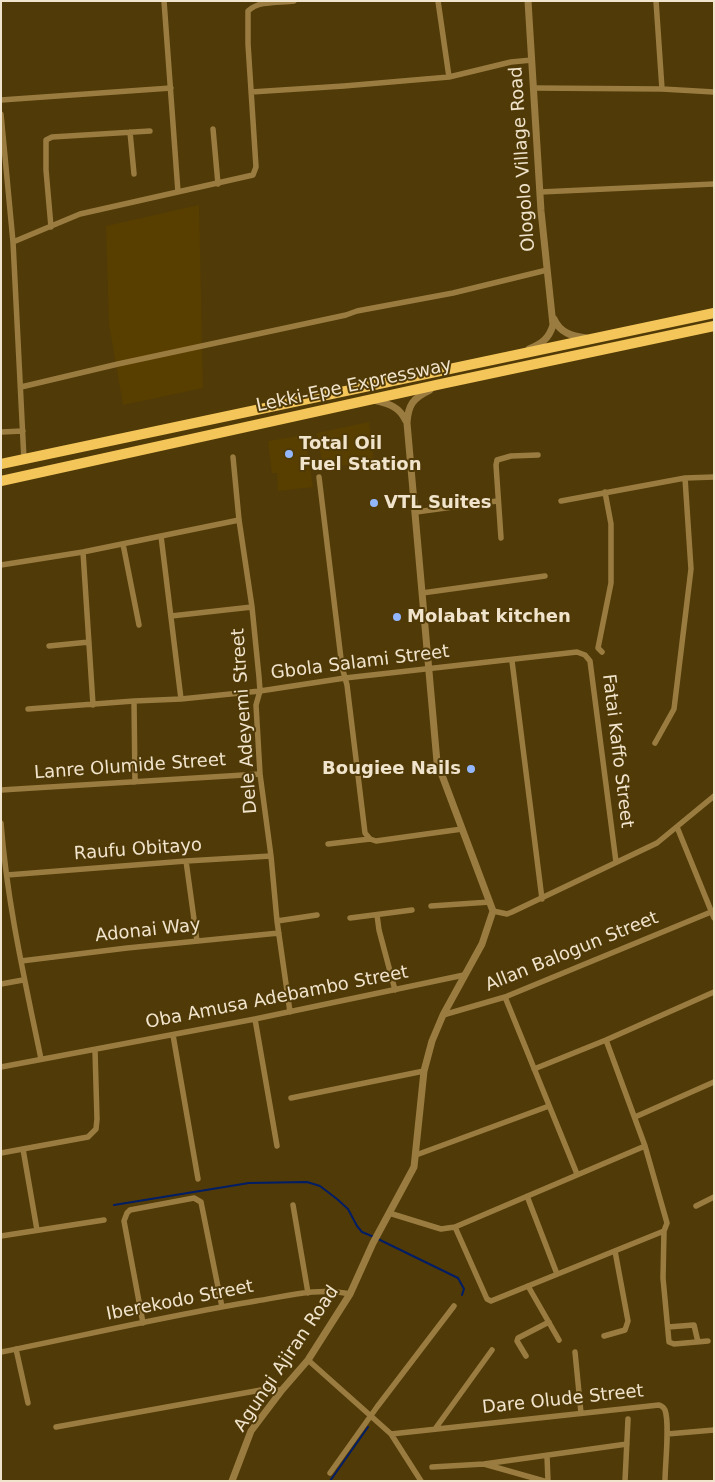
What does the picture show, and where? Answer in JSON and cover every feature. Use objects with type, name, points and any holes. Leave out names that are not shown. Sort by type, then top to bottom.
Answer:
[{"type":"highway","name":"Lekki-Epe Expressway","points":[[1,464],[714,313]]},
{"type":"highway","name":"Lekki-Epe Expressway","points":[[1,481],[714,326]]},
{"type":"street","points":[[164,1],[178,192]]},
{"type":"street","points":[[13,242],[80,214],[218,184],[253,174],[256,167],[248,44],[248,11],[259,4],[294,1]]},
{"type":"street","points":[[438,1],[449,77]]},
{"type":"street","name":"Ologolo Village Road","points":[[528,1],[540,192],[552,315]]},
{"type":"street","points":[[656,1],[662,89]]},
{"type":"street","points":[[252,92],[449,77],[511,62],[532,60]]},
{"type":"street","points":[[1,100],[171,88]]},
{"type":"street","points":[[533,88],[662,89],[714,92]]},
{"type":"street","points":[[1,114],[13,242],[24,460]]},
{"type":"street","points":[[213,129],[218,184]]},
{"type":"street","points":[[51,227],[46,170],[46,140],[52,137],[150,131]]},
{"type":"street","points":[[130,132],[134,174]]},
{"type":"street","points":[[540,192],[714,184]]},
{"type":"street","points":[[20,387],[357,311],[453,293],[547,270]]},
{"type":"street","points":[[552,315],[558,327],[568,334],[586,338],[601,337]]},
{"type":"street","points":[[512,356],[539,344],[549,336],[553,325],[552,315]]},
{"type":"street","points":[[441,384],[415,399],[407,411],[438,762],[493,911],[507,914],[542,899],[656,843],[714,796]]},
{"type":"street","points":[[373,400],[390,404],[396,408],[402,413],[407,423]]},
{"type":"street","points":[[1,432],[22,431]]},
{"type":"street","points":[[501,538],[497,502],[496,465],[498,460],[511,456],[538,455]]},
{"type":"street","name":"Dele Adeyemi Street","points":[[233,458],[239,520],[252,607],[260,691],[256,705],[260,774],[271,856],[277,921],[290,1012]]},
{"type":"street","points":[[561,501],[685,478],[714,477]]},
{"type":"street","points":[[319,478],[365,833],[370,839]]},
{"type":"street","points":[[655,743],[674,709],[691,569],[685,478]]},
{"type":"street","points":[[602,652],[598,648],[611,583],[611,524],[605,492]]},
{"type":"street","points":[[416,512],[497,502]]},
{"type":"street","points":[[1,565],[83,552],[239,520]]},
{"type":"street","points":[[161,536],[181,699]]},
{"type":"street","points":[[123,544],[139,625]]},
{"type":"street","points":[[83,552],[93,704]]},
{"type":"street","points":[[422,593],[545,576]]},
{"type":"street","points":[[171,616],[252,607]]},
{"type":"street","points":[[49,646],[89,642]]},
{"type":"street","name":"Gbola Salami Street","points":[[28,709],[134,700],[181,699],[260,691],[345,678],[577,652]]},
{"type":"street","name":"Fatai Kaffo Street","points":[[577,652],[585,655],[590,661],[616,862]]},
{"type":"street","points":[[512,660],[542,899]]},
{"type":"street","points":[[134,700],[135,782]]},
{"type":"street","name":"Lanre Olumide Street","points":[[1,790],[260,774]]},
{"type":"street","points":[[1,823],[9,893],[20,961],[41,1059]]},
{"type":"street","points":[[677,827],[714,918]]},
{"type":"street","points":[[328,844],[370,839],[376,841],[462,829]]},
{"type":"street","name":"Raufu Obitayo","points":[[7,875],[271,856]]},
{"type":"street","points":[[186,861],[197,941]]},
{"type":"street","points":[[1,895],[9,893]]},
{"type":"street","points":[[431,906],[490,902]]},
{"type":"street","points":[[350,918],[412,910]]},
{"type":"street","name":"Agungi Ajiran Road","points":[[232,1481],[252,1431],[282,1390],[308,1360],[350,1294],[377,1234],[414,1168],[424,1070],[432,1041],[443,1015],[482,944],[493,911]]},
{"type":"street","name":"Allan Balogun Street","points":[[443,1015],[505,997],[711,912]]},
{"type":"street","points":[[277,921],[317,915]]},
{"type":"street","points":[[377,915],[395,990]]},
{"type":"street","name":"Adonai Way","points":[[20,961],[279,933]]},
{"type":"street","name":"Oba Amusa Adebambo Street","points":[[1,1067],[255,1020],[464,975]]},
{"type":"street","points":[[1,984],[24,980]]},
{"type":"street","points":[[534,1069],[606,1040],[714,992]]},
{"type":"street","points":[[505,997],[577,1174]]},
{"type":"street","points":[[255,1020],[277,1146]]},
{"type":"street","points":[[173,1035],[198,1179]]},
{"type":"street","points":[[606,1040],[645,1146],[667,1223],[664,1231],[663,1278],[669,1342],[671,1344],[708,1341]]},
{"type":"street","points":[[1,1153],[88,1137],[96,1129],[95,1050]]},
{"type":"street","points":[[291,1098],[424,1070]]},
{"type":"street","points":[[635,1117],[714,1082]]},
{"type":"street","points":[[416,1155],[549,1106]]},
{"type":"street","points":[[389,1213],[441,1229],[455,1227],[645,1146]]},
{"type":"street","points":[[23,1149],[36,1230]]},
{"type":"street","points":[[527,1196],[557,1274]]},
{"type":"street","points":[[696,1206],[714,1197]]},
{"type":"street","points":[[143,1323],[124,1222],[130,1210],[194,1198],[200,1202],[222,1307]]},
{"type":"street","points":[[293,1205],[308,1293]]},
{"type":"street","points":[[1,1236],[104,1220]]},
{"type":"street","points":[[455,1227],[487,1299],[491,1301],[664,1231]]},
{"type":"street","points":[[604,1336],[624,1330],[628,1320],[615,1251]]},
{"type":"street","points":[[528,1286],[559,1340]]},
{"type":"street","name":"Iberekodo Street","points":[[1,1352],[222,1307],[308,1293],[337,1291],[350,1294]]},
{"type":"street","points":[[330,1473],[370,1416],[454,1306]]},
{"type":"street","points":[[526,1356],[517,1341],[518,1338],[549,1322]]},
{"type":"street","points":[[668,1327],[693,1324],[698,1342]]},
{"type":"street","points":[[16,1349],[28,1403]]},
{"type":"street","points":[[435,1429],[492,1350]]},
{"type":"street","points":[[575,1352],[581,1414]]},
{"type":"street","points":[[308,1360],[391,1434],[421,1481]]},
{"type":"street","points":[[56,1427],[261,1390],[282,1390]]},
{"type":"street","name":"Dare Olude Street","points":[[391,1434],[659,1405],[665,1411],[667,1434],[665,1481]]},
{"type":"street","points":[[625,1481],[628,1419]]},
{"type":"street","points":[[667,1434],[714,1430]]},
{"type":"street","points":[[432,1467],[484,1464],[627,1444]]},
{"type":"street","points":[[547,1456],[548,1481]]},
{"type":"street","points":[[484,1464],[544,1481]]},
{"type":"shaded area","points":[[199,205],[203,388],[123,405],[109,324],[106,226]]},
{"type":"shaded area","points":[[369,422],[374,462],[323,468],[317,433]]},
{"type":"shaded area","name":"Total Oil Fuel Station","points":[[305,435],[313,487],[278,491],[277,473],[272,473],[268,441]]},
{"type":"waterway","points":[[114,1205],[249,1183],[307,1182],[320,1186],[337,1199],[348,1209],[362,1232],[374,1237]]},
{"type":"waterway","points":[[378,1239],[458,1278],[464,1289],[462,1295]]},
{"type":"waterway","points":[[330,1481],[368,1427]]},
{"type":"place","name":"Total Oil Fuel Station","points":[[289,454]]},
{"type":"place","name":"VTL Suites","points":[[374,503]]},
{"type":"place","name":"Molabat kitchen","points":[[397,617]]},
{"type":"place","name":"Bougiee Nails","points":[[471,769]]}]
